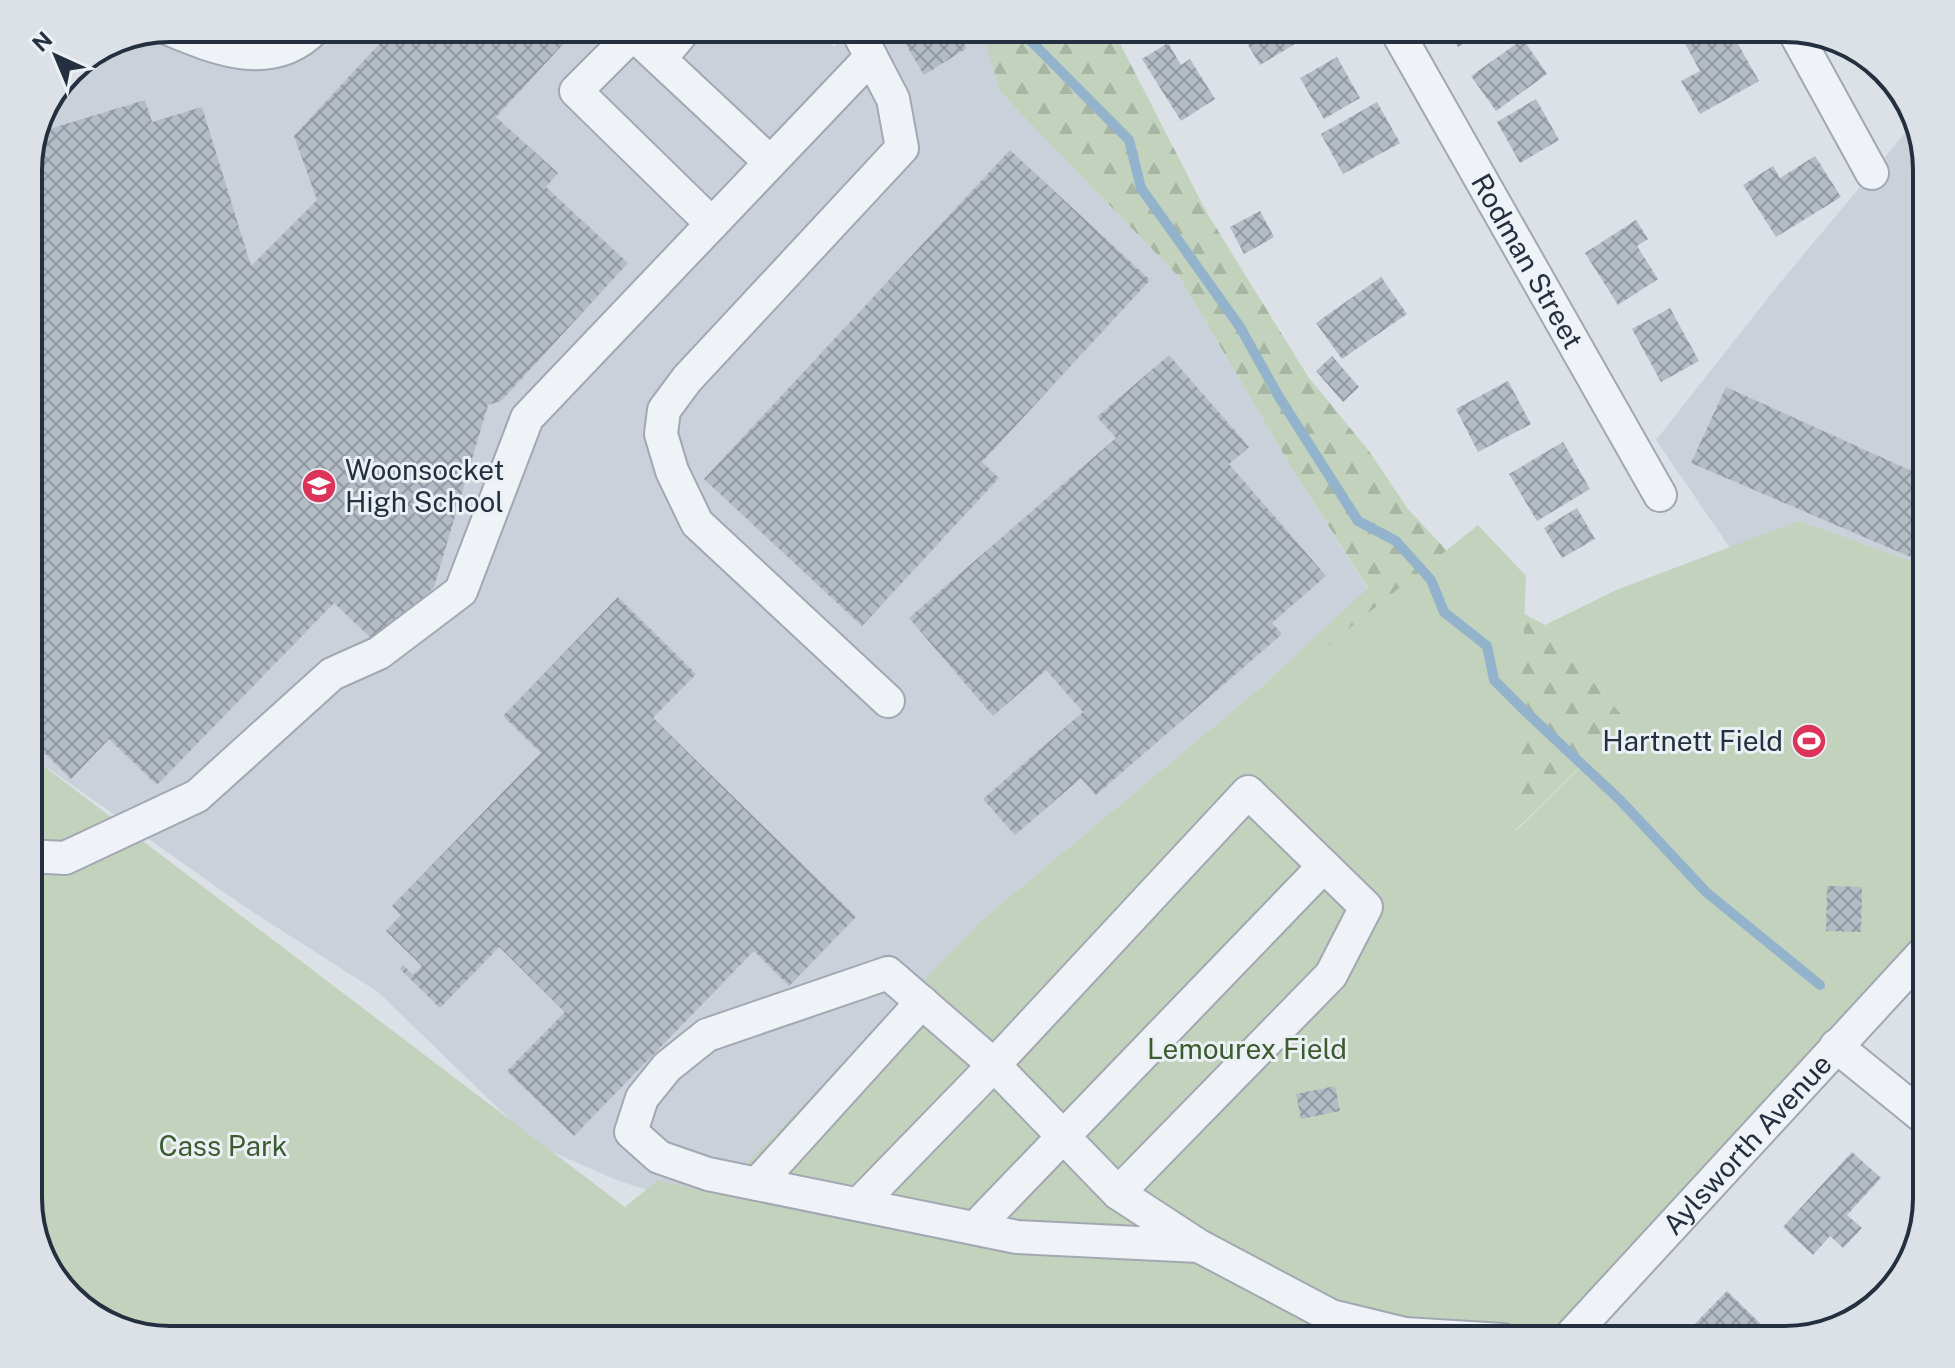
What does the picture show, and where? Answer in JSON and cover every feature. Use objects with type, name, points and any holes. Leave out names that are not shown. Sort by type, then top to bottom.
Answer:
[{"type":"street","points":[[200,42],[222,51],[269,55],[296,42]]},
{"type":"street","points":[[625,42],[576,91],[712,224]]},
{"type":"street","points":[[642,42],[770,162]]},
{"type":"street","points":[[660,59],[674,42]]},
{"type":"street","points":[[863,42],[893,99],[902,148],[687,379],[664,410],[661,434],[672,471],[697,523],[888,701]]},
{"type":"street","name":"Rodman Street","points":[[1403,42],[1660,495]]},
{"type":"street","points":[[1801,43],[1872,173]]},
{"type":"street","points":[[42,857],[65,858],[197,796],[332,674],[379,653],[461,591],[527,418],[871,57]]},
{"type":"street","points":[[859,1204],[994,1065],[1248,792],[1366,907],[1331,975],[1118,1193]]},
{"type":"street","points":[[975,1228],[1324,866]]},
{"type":"street","name":"Aylsworth Avenue","points":[[1580,1326],[1913,964]]},
{"type":"street","points":[[1199,1246],[1017,1237],[708,1174],[659,1157],[631,1132],[642,1098],[667,1067],[707,1035],[888,973],[994,1065],[1118,1193],[1199,1246],[1331,1316],[1372,1326]]},
{"type":"street","points":[[757,1184],[922,1002]]},
{"type":"street","points":[[1836,1046],[1913,1109]]},
{"type":"shaded area","points":[[170,42],[831,42],[834,47],[838,42],[985,42],[1001,93],[1180,278],[1293,470],[1368,589],[1260,688],[982,920],[704,1208],[619,1181],[536,1145],[378,992],[245,907],[42,764],[42,162],[46,137],[66,96],[96,96],[96,66],[106,59],[129,49]]},
{"type":"shaded area","points":[[1907,131],[1913,170],[1913,562],[1799,522],[1730,548],[1656,440],[1779,284]]},
{"type":"green space","points":[[985,42],[1119,42],[1207,213],[1309,378],[1369,451],[1408,509],[1487,594],[1545,625],[1627,721],[1490,855],[1389,822],[1260,688],[1368,588],[1293,470],[1180,278],[1001,93]]},
{"type":"green space","name":"Lemourex Field","points":[[1799,521],[1913,562],[1913,969],[1583,1326],[170,1326],[137,1322],[99,1304],[74,1282],[52,1247],[42,1206],[42,765],[625,1207],[658,1180],[717,1194],[982,920],[1260,688],[1267,694],[1478,525],[1526,576],[1516,831],[1627,721],[1545,625],[1616,590]]},
{"type":"building","name":"Woonsocket High School","points":[[381,42],[565,42],[496,117],[558,173],[546,187],[628,263],[501,401],[488,405],[434,587],[378,645],[334,603],[157,785],[109,739],[71,779],[42,751],[42,162],[46,137],[49,129],[145,100],[152,122],[202,107],[251,266],[317,200],[294,136]]},
{"type":"building","points":[[904,42],[963,42],[967,48],[924,75]]},
{"type":"building","points":[[1246,42],[1298,42],[1260,65]]},
{"type":"building","points":[[1519,42],[1525,42],[1547,74],[1496,111],[1471,76]]},
{"type":"building","points":[[1684,42],[1737,42],[1759,81],[1700,114],[1681,81],[1700,71]]},
{"type":"building","points":[[1168,43],[1181,65],[1190,59],[1215,99],[1181,121],[1142,59]]},
{"type":"building","points":[[1337,57],[1360,98],[1324,119],[1300,78]]},
{"type":"building","points":[[1536,99],[1559,140],[1520,163],[1497,122]]},
{"type":"building","points":[[1377,102],[1400,143],[1343,174],[1321,134]]},
{"type":"building","points":[[1010,150],[1150,280],[982,462],[999,478],[862,626],[704,479]]},
{"type":"building","points":[[1815,156],[1841,197],[1776,237],[1743,185],[1773,166],[1780,178]]},
{"type":"building","points":[[1260,211],[1274,237],[1244,254],[1230,227]]},
{"type":"building","points":[[1636,220],[1648,239],[1637,246],[1658,279],[1618,305],[1585,253]]},
{"type":"building","points":[[1381,277],[1407,314],[1342,359],[1316,323]]},
{"type":"building","points":[[1670,308],[1699,361],[1661,382],[1632,329]]},
{"type":"building","points":[[1169,355],[1249,447],[1229,464],[1326,576],[1272,623],[1282,634],[1096,795],[1081,778],[1015,835],[983,799],[1083,712],[1046,670],[993,716],[909,618],[1116,438],[1097,417]]},
{"type":"building","points":[[1332,356],[1359,387],[1343,402],[1316,371]]},
{"type":"building","points":[[1508,381],[1531,424],[1478,452],[1456,409]]},
{"type":"building","points":[[1726,387],[1913,472],[1913,558],[1691,463]]},
{"type":"building","points":[[1563,442],[1590,489],[1537,521],[1509,474]]},
{"type":"building","points":[[1577,508],[1595,539],[1562,558],[1544,528]]},
{"type":"building","points":[[618,597],[696,674],[653,718],[856,917],[789,986],[754,951],[574,1136],[507,1071],[565,1012],[499,947],[440,1008],[400,969],[403,965],[413,975],[422,966],[386,931],[401,915],[392,906],[541,753],[503,716]]},
{"type":"building","points":[[1827,886],[1862,887],[1861,932],[1826,931]]},
{"type":"building","points":[[1335,1086],[1340,1111],[1301,1119],[1296,1094]]},
{"type":"building","points":[[1852,1152],[1881,1178],[1847,1215],[1862,1228],[1843,1248],[1830,1236],[1813,1255],[1783,1227]]},
{"type":"building","points":[[1727,1291],[1763,1326],[1693,1326]]},
{"type":"waterway","points":[[1032,42],[1129,140],[1141,188],[1240,327],[1279,397],[1358,521],[1396,541],[1431,580],[1444,612],[1487,646],[1494,680],[1620,800],[1706,892],[1820,985]]},
{"type":"place","name":"Woonsocket High School","points":[[319,486]]},
{"type":"place","name":"Hartnett Field","points":[[1809,741]]},
{"type":"park label","name":"Cass Park","points":[[223,1146]]}]
